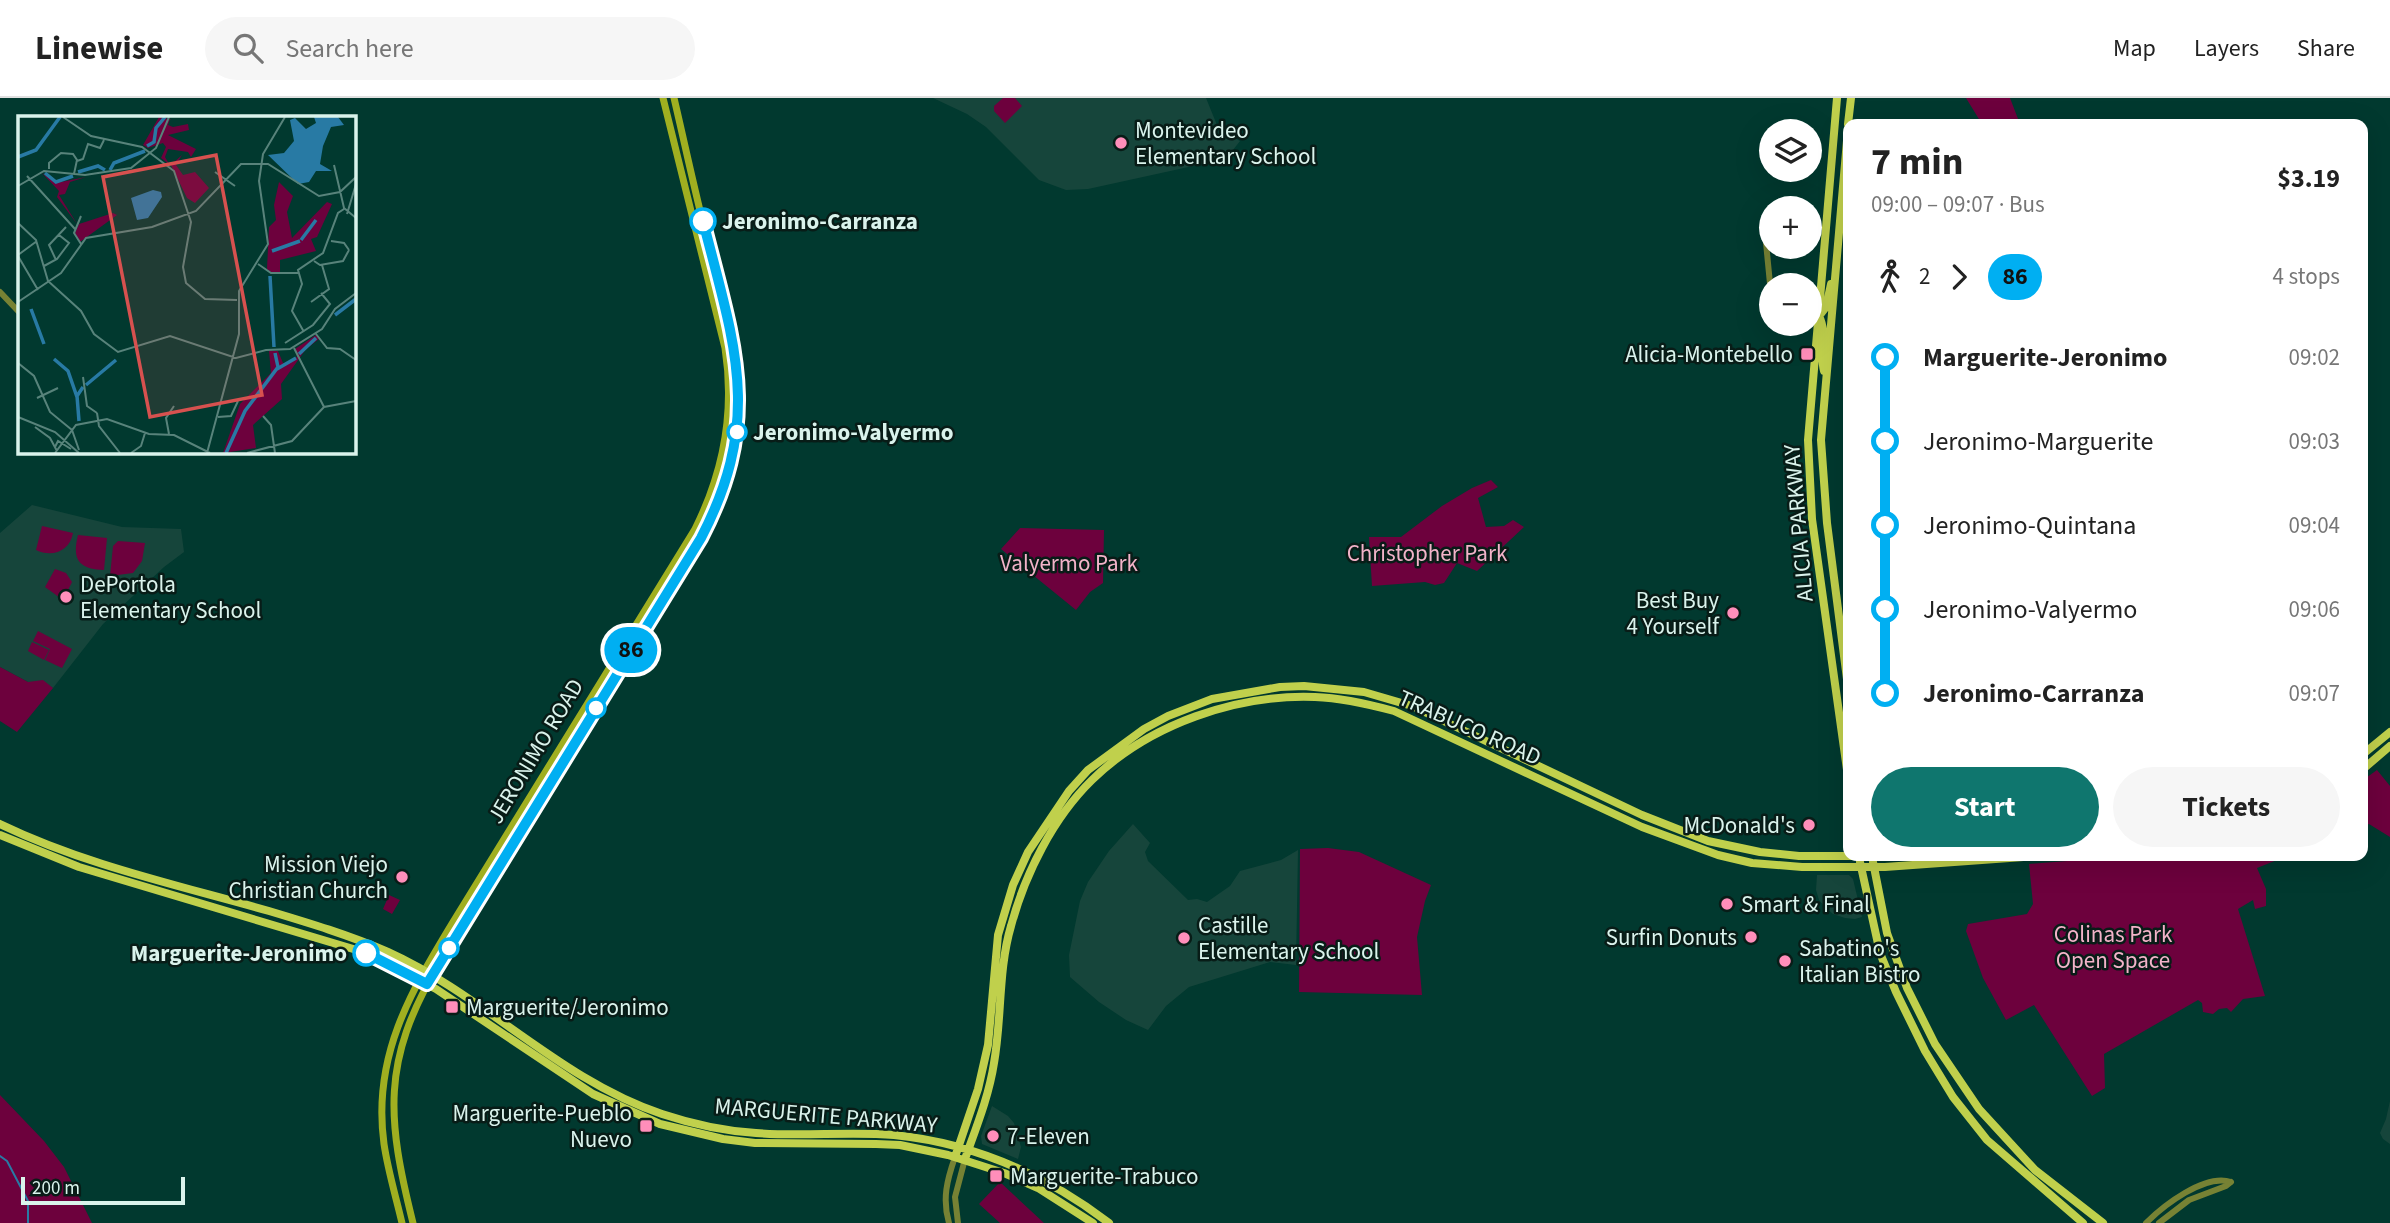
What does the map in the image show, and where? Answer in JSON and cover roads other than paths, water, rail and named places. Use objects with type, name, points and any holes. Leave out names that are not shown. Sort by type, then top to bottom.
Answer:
[{"type":"main road","name":"JERONIMO ROAD","points":[[413,1223],[395,1143],[393,1088],[402,1040],[426,977],[591,695],[695,529],[709,500],[722,461],[728,423],[727,363],[663,98]]},
{"type":"main road","name":"JERONIMO ROAD","points":[[402,1223],[384,1144],[382,1102],[390,1045],[408,1000],[426,977],[701,538],[714,513],[729,470],[739,407],[734,348],[674,98]]},
{"type":"main road","name":"ALICIA PARKWAY","points":[[1819,273],[1838,98]]},
{"type":"main road","name":"ALICIA PARKWAY","points":[[1849,119],[1851,98]]},
{"type":"main road","name":"ALICIA PARKWAY","points":[[1843,184],[1821,440],[1822,481],[1843,646]]},
{"type":"main road","points":[[1822,310],[1826,307],[1827,295],[1835,275]]},
{"type":"main road","points":[[1822,324],[1822,364],[1826,379]]},
{"type":"main road","name":"ALICIA PARKWAY","points":[[1813,336],[1808,440],[1811,507],[1843,741]]},
{"type":"main road","points":[[1819,567],[1833,565]]},
{"type":"main road","name":"TRABUCO ROAD","points":[[966,1155],[989,1088],[998,935],[1013,885],[1028,852],[1069,791],[1088,770],[1144,729],[1212,699],[1240,692],[1304,686],[1364,692],[1412,706],[1642,815],[1708,841],[1760,852],[1843,857]]},
{"type":"main road","name":"TRABUCO ROAD","points":[[955,1157],[992,1045],[1010,929],[1021,894],[1042,846],[1076,798],[1093,779],[1120,757],[1140,744],[1207,712],[1247,702],[1285,697],[1356,701],[1394,710],[1642,827],[1718,855],[1752,863],[1802,867],[1874,867],[1972,861]]},
{"type":"main road","points":[[2368,750],[2390,732]]},
{"type":"main road","points":[[2368,765],[2390,747]]},
{"type":"main road","name":"MARGUERITE PARKWAY","points":[[0,824],[74,855],[347,935],[392,954],[571,1069],[613,1094],[645,1108],[682,1120],[783,1144],[900,1145],[955,1157],[966,1155],[1007,1163],[1051,1184],[1109,1223]]},
{"type":"main road","name":"MARGUERITE PARKWAY","points":[[0,835],[79,867],[344,944],[426,977]]},
{"type":"main road","points":[[1859,861],[1880,953],[1925,1051],[1954,1097],[1987,1140],[2083,1223]]},
{"type":"main road","points":[[1872,861],[1887,933],[1907,988],[1935,1044],[1979,1109],[2035,1170],[2103,1223]]},
{"type":"main road","points":[[1896,992],[1907,988]]},
{"type":"main road","name":"MARGUERITE PARKWAY","points":[[749,1137],[895,1135],[958,1147],[966,1155],[1038,1188],[1093,1223]]},
{"type":"street","points":[[0,292],[18,311]]},
{"type":"street","points":[[958,1223],[955,1197],[966,1155]]},
{"type":"street","points":[[948,1223],[945,1196],[955,1157]]},
{"type":"street","points":[[2146,1223],[2168,1203],[2184,1194],[2207,1184],[2226,1180],[2231,1182],[2189,1200],[2160,1223]]},
{"type":"waterway","points":[[0,1156],[7,1161],[28,1201],[28,1223]]},
{"type":"place","name":"Montevideo Elementary School","points":[[1121,143]]},
{"type":"place","name":"Jeronimo-Carranza","points":[[703,221]]},
{"type":"place","name":"Alicia-Montebello","points":[[1807,354]]},
{"type":"place","name":"Jeronimo-Valyermo","points":[[737,432]]},
{"type":"place","name":"DePortola Elementary School","points":[[66,597]]},
{"type":"place","name":"Best Buy 4 Yourself","points":[[1733,613]]},
{"type":"place","name":"McDonald's","points":[[1809,825]]},
{"type":"place","name":"Mission Viejo Christian Church","points":[[402,877]]},
{"type":"place","name":"Smart & Final","points":[[1727,904]]},
{"type":"place","name":"Surfin Donuts","points":[[1751,937]]},
{"type":"place","name":"Castille Elementary School","points":[[1184,938]]},
{"type":"place","name":"Marguerite-Jeronimo","points":[[366,953]]},
{"type":"place","name":"Sabatino's Italian Bistro","points":[[1785,961]]},
{"type":"place","name":"Marguerite/Jeronimo","points":[[452,1007]]},
{"type":"place","name":"Marguerite-Pueblo Nuevo","points":[[646,1126]]},
{"type":"place","name":"7-Eleven","points":[[993,1136]]},
{"type":"place","name":"Marguerite-Trabuco","points":[[996,1176]]},
{"type":"park label","name":"Christopher Park","points":[[1427,553]]},
{"type":"park label","name":"Valyermo Park","points":[[1069,563]]},
{"type":"park label","name":"Colinas Park Open Space","points":[[2113,947]]}]
